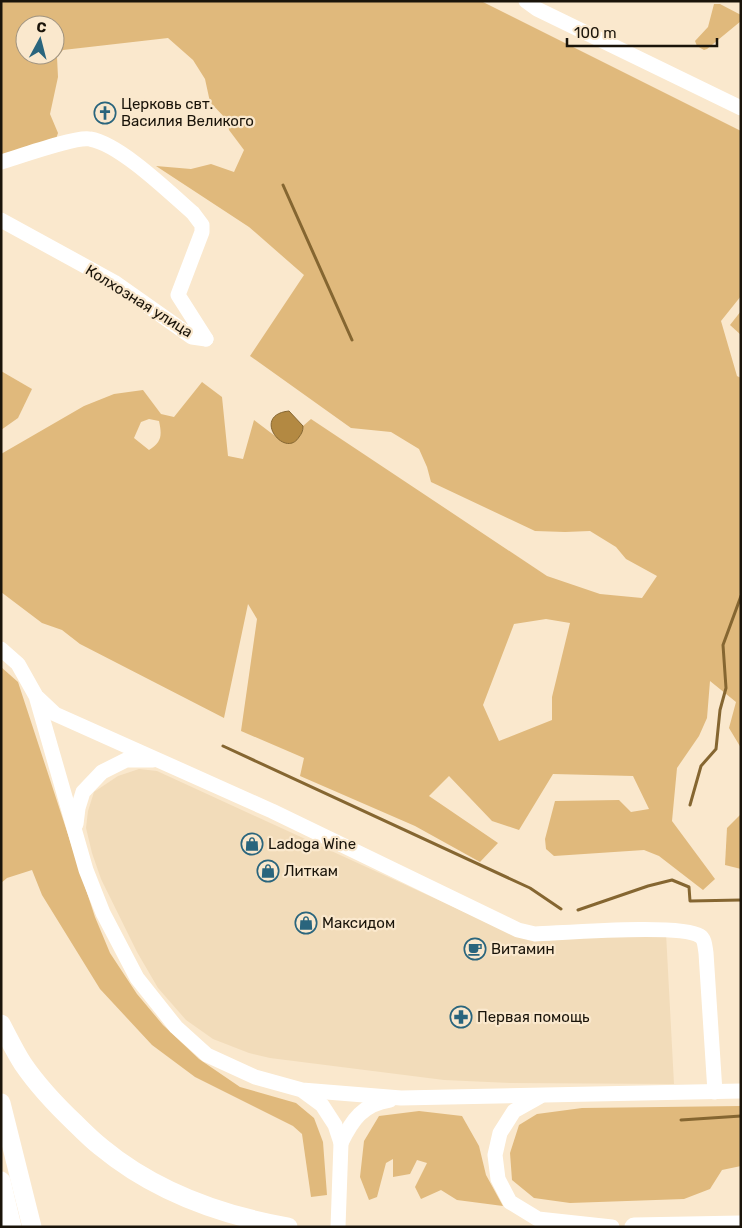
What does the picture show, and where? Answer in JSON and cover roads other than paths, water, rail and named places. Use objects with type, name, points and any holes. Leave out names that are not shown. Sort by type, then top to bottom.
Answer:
[{"type":"main road","points":[[1,1024],[23,1064],[50,1098],[101,1148],[147,1179],[180,1195],[218,1210],[265,1223],[288,1227]]},
{"type":"main road","points":[[1,1103],[30,1220]]},
{"type":"main road","points":[[1,1181],[10,1220]]},
{"type":"main road","points":[[634,1227],[741,1224]]},
{"type":"street","points":[[526,1],[536,9],[741,108]]},
{"type":"street","name":"Колхозная улица","points":[[1,162],[74,140],[90,139],[118,150],[193,212],[202,225],[202,232],[178,295],[206,339],[192,337],[114,282],[1,220]]},
{"type":"street","points":[[1,649],[18,664],[36,696],[86,870],[103,912],[137,978],[176,1027],[207,1056],[255,1078],[302,1090],[401,1098],[741,1091]]},
{"type":"street","points":[[36,696],[55,714],[273,812],[518,930],[535,934],[643,930],[686,931],[700,936],[706,953],[715,1092]]},
{"type":"street","points":[[76,831],[78,808],[83,792],[102,772],[126,760],[160,760]]},
{"type":"street","points":[[302,1090],[322,1104],[335,1125],[341,1143],[338,1227]]},
{"type":"street","points":[[541,1096],[514,1111],[500,1133],[495,1156],[498,1179],[510,1202],[538,1218],[612,1227]]},
{"type":"street","points":[[341,1143],[351,1124],[363,1111],[379,1101],[401,1098]]},
{"type":"waterway","points":[[283,185],[352,340]]},
{"type":"waterway","points":[[690,805],[701,766],[716,749],[720,710],[726,688],[723,645],[741,596]]},
{"type":"waterway","points":[[223,746],[530,888],[561,909]]},
{"type":"waterway","points":[[578,910],[648,886],[672,880],[689,887],[690,901],[741,900]]},
{"type":"waterway","points":[[681,1120],[741,1116]]},
{"type":"place","name":"Церковь свт. Василия Великого","points":[[105,113]]},
{"type":"place","name":"Ladoga Wine","points":[[252,844]]},
{"type":"place","name":"Литкам","points":[[268,871]]},
{"type":"place","name":"Максидом","points":[[306,923]]},
{"type":"place","name":"Витамин","points":[[475,949]]},
{"type":"place","name":"Первая помощь","points":[[461,1017]]}]
